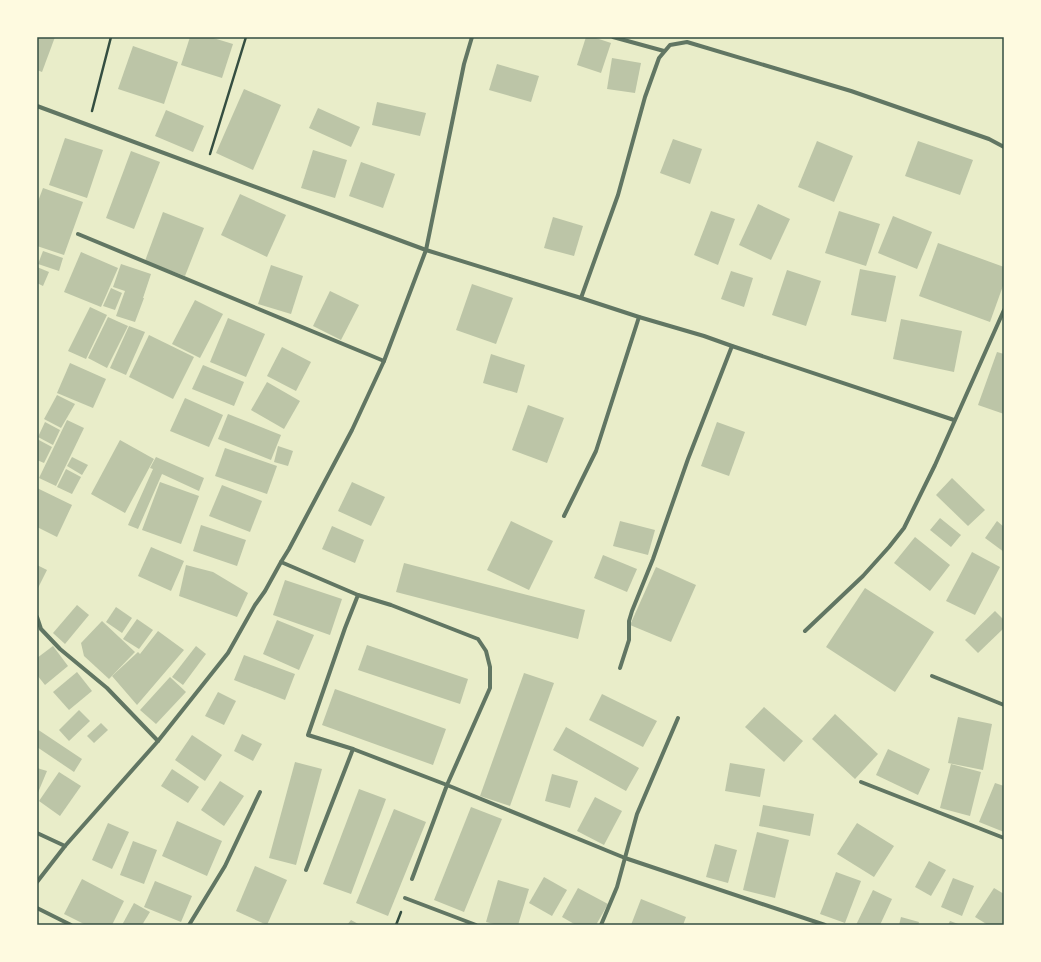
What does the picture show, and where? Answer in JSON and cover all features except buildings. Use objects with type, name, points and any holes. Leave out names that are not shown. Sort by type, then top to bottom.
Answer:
[{"type":"street","points":[[37,882],[65,846],[158,741],[228,653],[255,605],[289,550],[352,430],[384,362],[426,250],[464,64],[472,37]]},
{"type":"street","points":[[613,37],[664,52]]},
{"type":"street","points":[[581,298],[618,195],[645,97],[659,58],[670,45],[687,42],[707,47],[851,91],[989,139],[1004,147]]},
{"type":"street","points":[[37,106],[426,250],[704,336],[954,420]]},
{"type":"street","points":[[78,234],[384,362]]},
{"type":"street","points":[[805,631],[863,576],[889,548],[904,528],[1004,310]]},
{"type":"street","points":[[564,516],[596,451],[639,317]]},
{"type":"street","points":[[620,668],[629,640],[629,621],[632,611],[653,559],[688,459],[732,346]]},
{"type":"street","points":[[281,562],[358,595],[391,605],[478,639],[486,651],[490,667],[490,688],[447,785],[412,879]]},
{"type":"street","points":[[358,595],[344,628],[308,735],[353,749],[447,785],[625,858],[825,925]]},
{"type":"street","points":[[37,617],[41,629],[107,688],[158,741]]},
{"type":"street","points":[[932,676],[1004,705]]},
{"type":"street","points":[[601,925],[617,887],[637,814],[678,718]]},
{"type":"street","points":[[306,870],[353,749]]},
{"type":"street","points":[[861,782],[1004,838]]},
{"type":"street","points":[[189,925],[225,866],[260,792]]},
{"type":"street","points":[[37,833],[65,846]]},
{"type":"street","points":[[405,898],[476,925]]},
{"type":"street","points":[[37,908],[71,925]]},
{"type":"path","points":[[88,125],[111,37]]},
{"type":"path","points":[[206,168],[246,37]]}]
